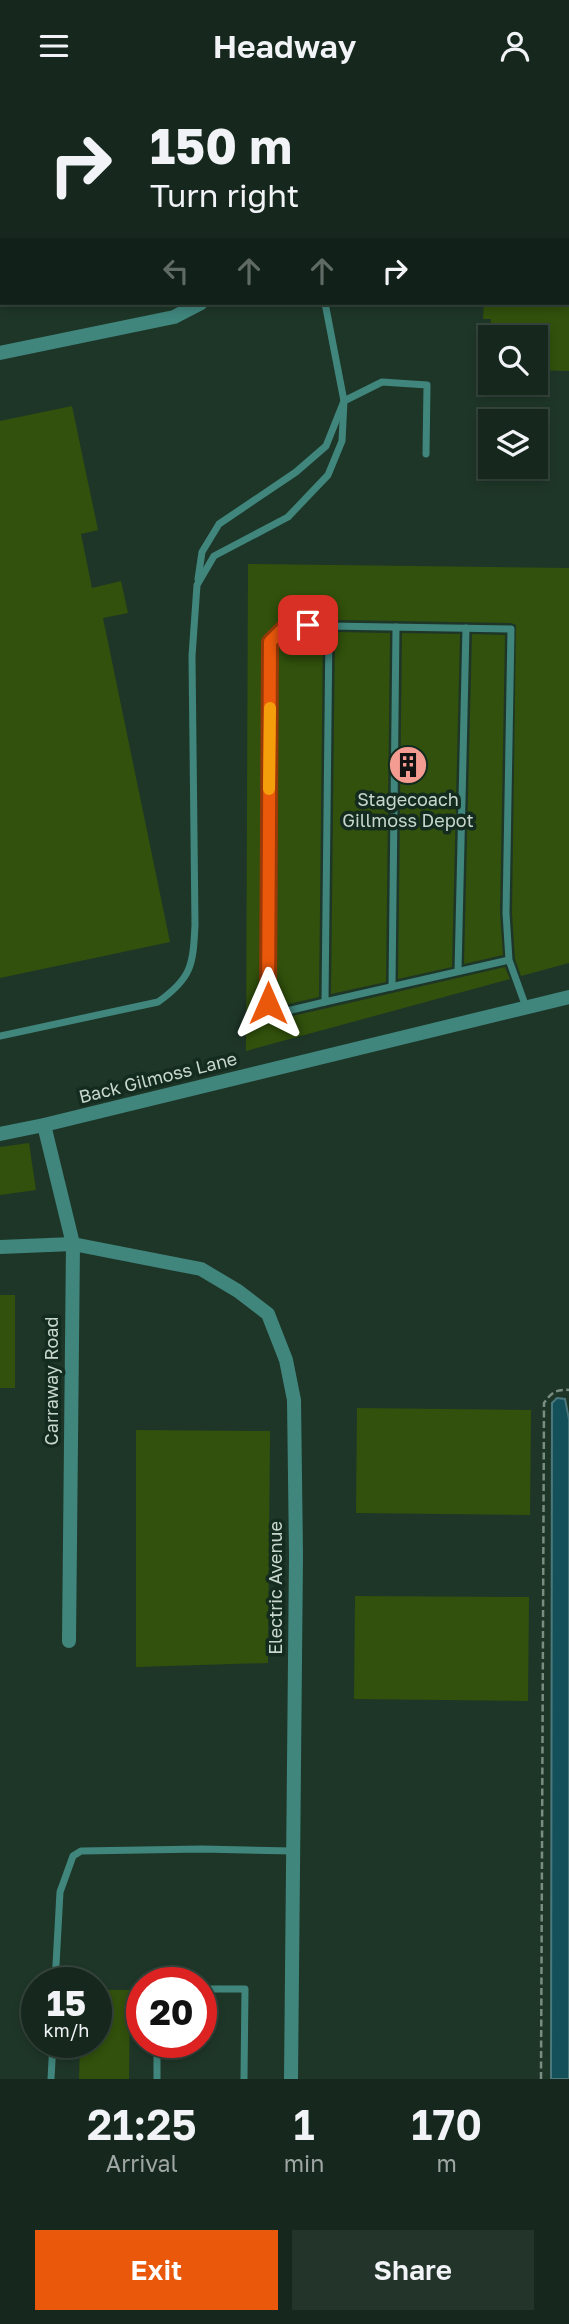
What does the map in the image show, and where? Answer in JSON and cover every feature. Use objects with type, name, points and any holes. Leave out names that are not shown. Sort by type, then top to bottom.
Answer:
[{"type":"street","points":[[0,353],[174,317],[197,305]]},
{"type":"street","name":"Back Gilmoss Lane","points":[[0,1134],[569,996]]},
{"type":"street","name":"Carraway Road","points":[[44,1125],[73,1244],[69,1641]]},
{"type":"street","name":"Electric Avenue","points":[[0,1247],[73,1244],[201,1269],[238,1290],[268,1314],[286,1360],[294,1401],[296,1555],[291,2079]]},
{"type":"lane","points":[[197,585],[214,556],[288,517],[328,475],[342,441],[344,401],[325,305]]},
{"type":"lane","points":[[0,1035],[158,1002],[180,987],[193,960],[195,925],[192,656],[202,552],[219,524],[296,473],[326,446],[344,401],[382,382],[427,385],[426,454]]},
{"type":"lane","points":[[509,960],[283,1012],[268,1003],[270,642],[287,625],[511,629],[506,913],[509,960],[526,1007]]},
{"type":"lane","points":[[325,1002],[329,626]]},
{"type":"lane","points":[[392,987],[396,627]]},
{"type":"lane","points":[[458,971],[467,628]]},
{"type":"lane","points":[[56,1967],[60,1892],[72,1856],[81,1851],[293,1851]]},
{"type":"lane","points":[[217,1989],[245,1989],[244,2079]]},
{"type":"lane","points":[[51,2079],[52,2058]]},
{"type":"lane","points":[[157,2058],[157,2079]]},
{"type":"path","points":[[541,2079],[544,1403],[550,1394],[559,1389],[569,1390]]},
{"type":"water","points":[[557,1398],[565,1399],[569,1419],[569,2079],[551,2079],[552,1403]]},
{"type":"building","points":[[484,305],[569,305],[569,371],[548,370],[548,325],[491,325],[491,319],[483,319]]},
{"type":"building","points":[[72,406],[98,530],[81,534],[92,588],[121,581],[128,613],[103,618],[170,942],[0,978],[0,421]]},
{"type":"building","points":[[248,564],[569,568],[569,963],[521,976],[515,959],[512,913],[516,625],[285,619],[264,642],[263,1007],[284,1018],[505,967],[510,979],[246,1051]]},
{"type":"building","points":[[289,631],[323,632],[319,997],[284,1005],[274,1000],[276,645]]},
{"type":"building","points":[[335,632],[390,633],[386,982],[331,994]]},
{"type":"building","points":[[402,633],[460,634],[452,967],[398,979]]},
{"type":"building","points":[[472,634],[505,635],[500,913],[503,955],[464,964]]},
{"type":"building","points":[[29,1143],[36,1190],[0,1195],[0,1147]]},
{"type":"building","points":[[0,1295],[15,1295],[15,1388],[0,1388]]},
{"type":"building","points":[[357,1408],[531,1410],[530,1515],[356,1513]]},
{"type":"building","points":[[136,1430],[270,1431],[268,1663],[136,1667]]},
{"type":"building","points":[[355,1596],[529,1597],[528,1701],[354,1699]]},
{"type":"building","points":[[112,1990],[126,1990],[126,2058],[129,2058],[129,2079],[79,2079],[80,2058],[112,2058]]},
{"type":"slow traffic","points":[[269,789],[270,708]]},
{"type":"place","name":"Stagecoach Gillmoss Depot","points":[[408,765]]},
{"type":"route","points":[[268,1003],[270,642],[287,625],[308,625]]}]
